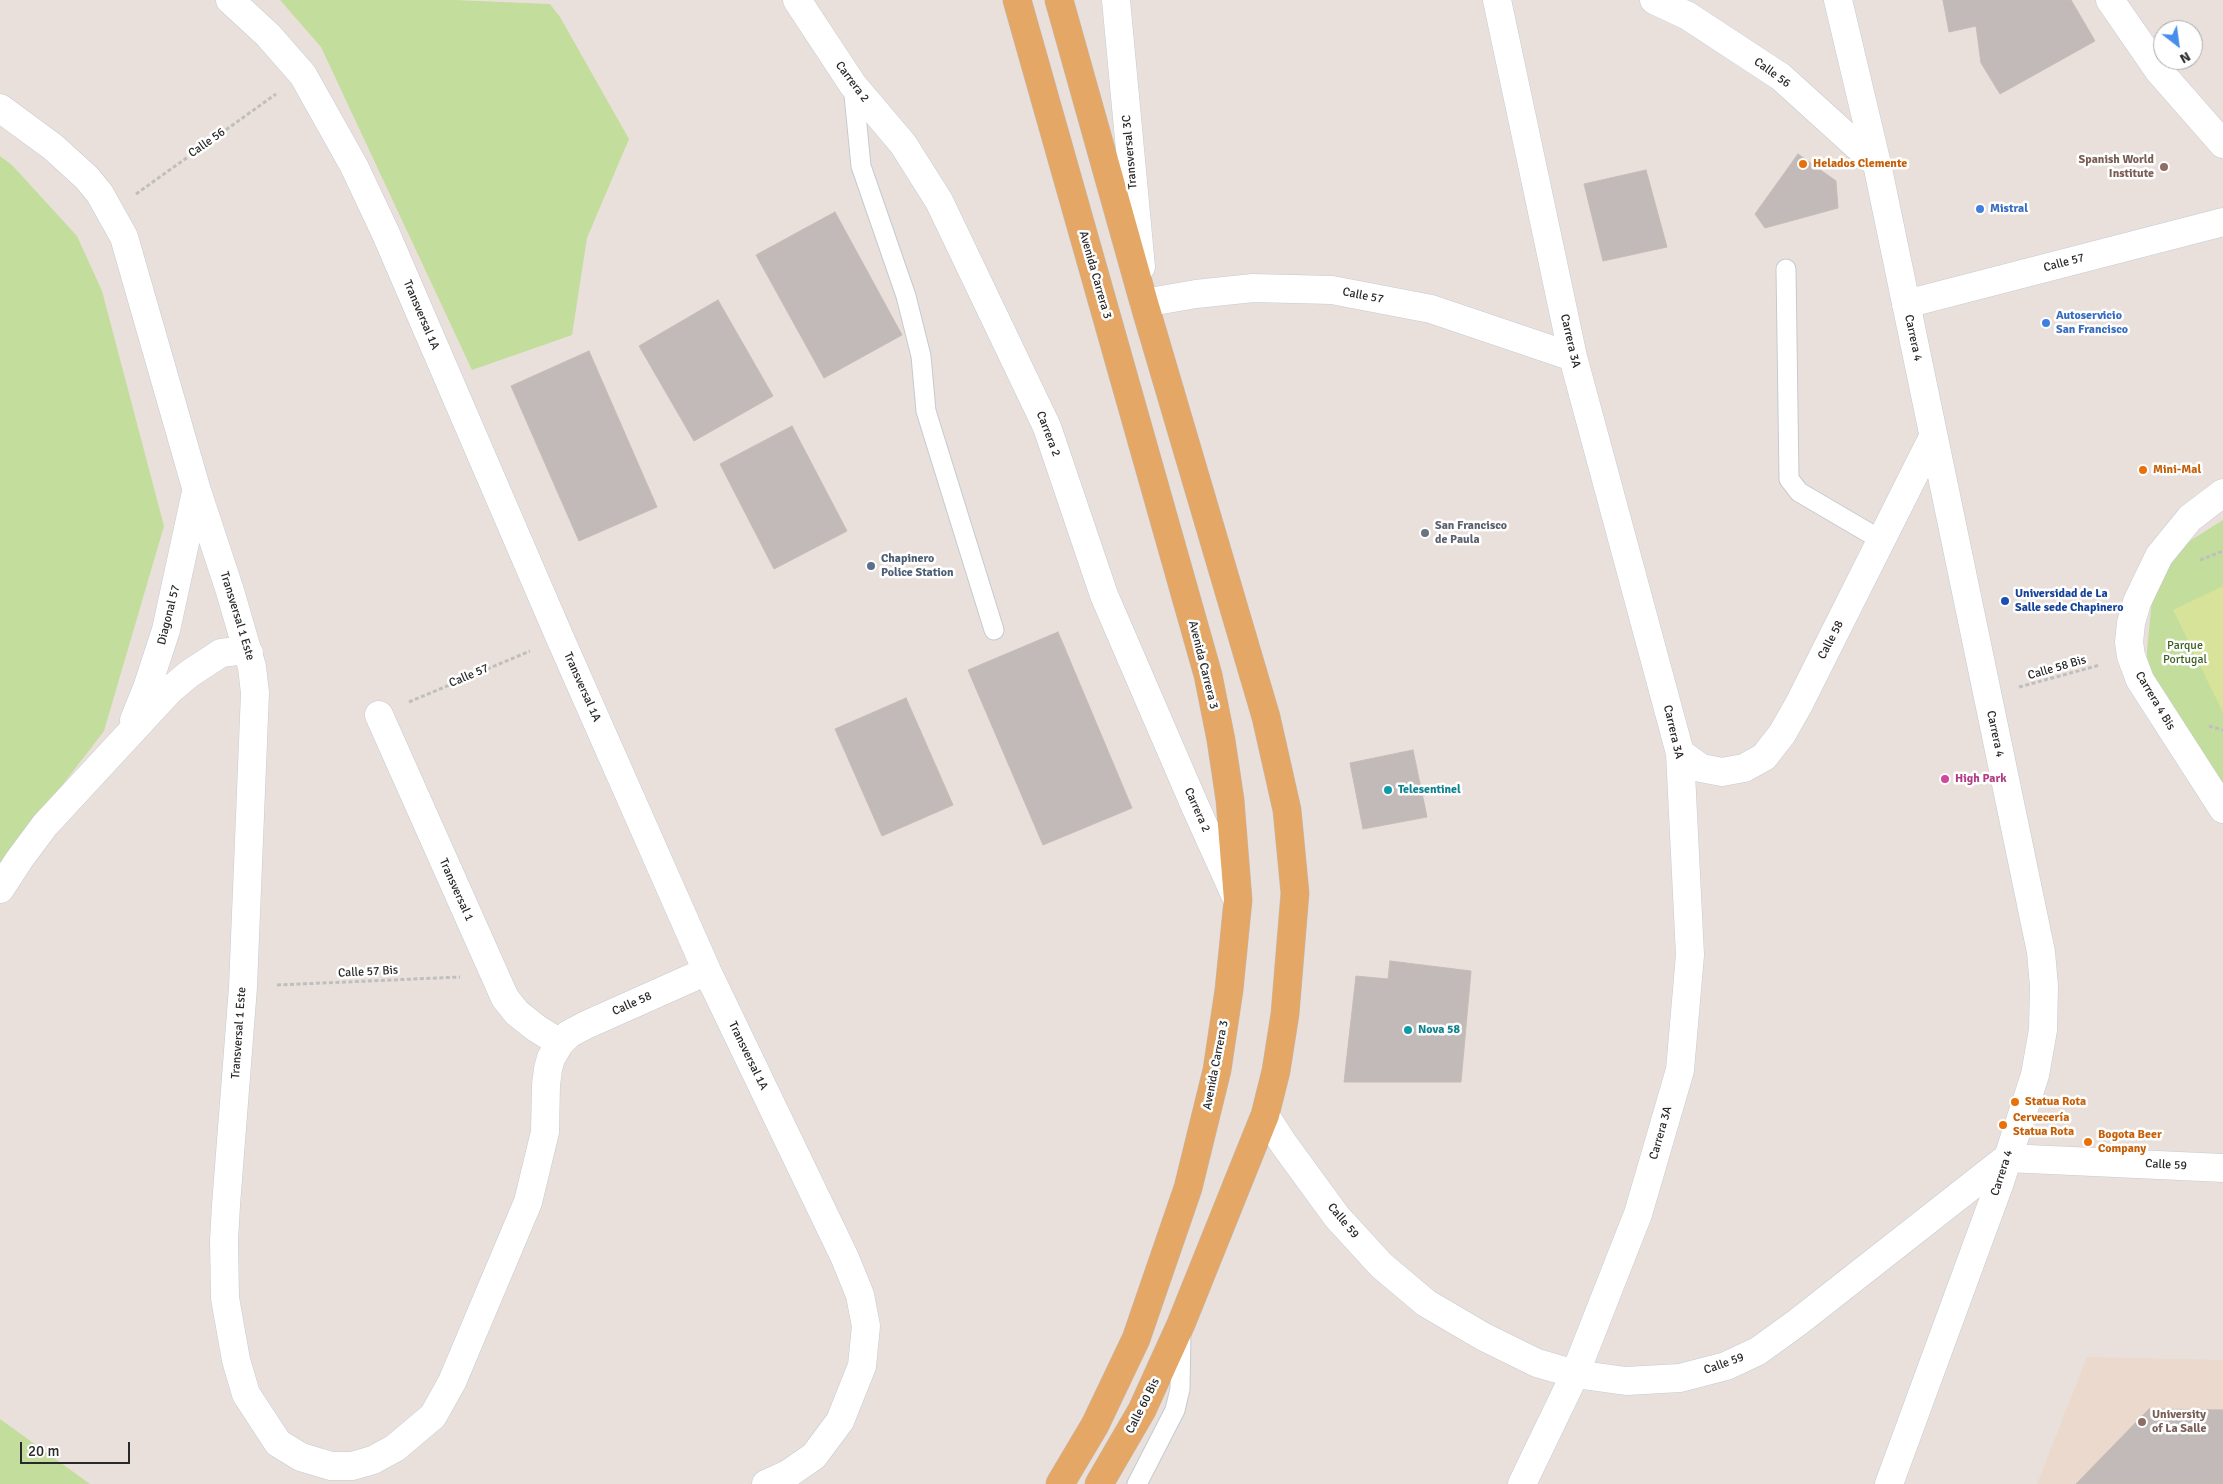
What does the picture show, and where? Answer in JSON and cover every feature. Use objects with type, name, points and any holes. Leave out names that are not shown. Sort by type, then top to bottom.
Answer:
[{"type":"main road","name":"Avenida Carrera 3","points":[[1016,0],[1208,674],[1221,740],[1228,791],[1238,900],[1229,990],[1217,1070],[1188,1188],[1136,1339],[1095,1425],[1060,1484]]},
{"type":"main road","points":[[1059,0],[1144,304],[1266,717],[1287,810],[1295,893],[1293,940],[1282,1033],[1276,1071],[1265,1115],[1181,1324]]},
{"type":"main road","name":"Calle 60 Bis","points":[[1099,1484],[1142,1410],[1181,1324]]},
{"type":"street","name":"Transversal 1A","points":[[230,0],[268,35],[302,75],[354,166],[386,234],[560,638],[707,971],[845,1258],[860,1295],[866,1326],[862,1366],[850,1401],[840,1421],[814,1456],[788,1474],[766,1484]]},
{"type":"street","name":"Carrera 2","points":[[797,0],[853,85],[903,144],[939,201],[1047,427],[1104,595],[1194,806],[1238,900]]},
{"type":"street","name":"Transversal 3C","points":[[1116,0],[1144,304]]},
{"type":"street","name":"Carrera 3A","points":[[1497,0],[1573,357],[1680,753],[1690,956],[1680,1070],[1638,1214],[1575,1374],[1522,1484]]},
{"type":"street","name":"Calle 56","points":[[1654,0],[1688,16],[1781,77],[1877,164]]},
{"type":"street","name":"Carrera 4","points":[[1838,0],[1877,164],[2040,952],[2044,986],[2044,1030],[2035,1075],[2007,1158],[1889,1484]]},
{"type":"street","points":[[2110,0],[2159,71],[2223,144]]},
{"type":"street","name":"Transversal 1 Este","points":[[0,108],[72,164],[100,194],[111,211],[124,238],[197,491],[249,653],[255,693],[243,987],[224,1241],[226,1298],[236,1360],[246,1394],[278,1442],[301,1457],[331,1466],[352,1466],[373,1460],[395,1448],[433,1416],[452,1382],[528,1202],[546,1132],[548,1069],[551,1058],[560,1043]]},
{"type":"street","name":"Calle 57","points":[[1906,304],[2223,222]]},
{"type":"street","name":"Calle 57","points":[[1144,304],[1196,294],[1253,288],[1332,290],[1431,309],[1573,357]]},
{"type":"street","name":"Calle 58","points":[[1680,753],[1702,768],[1722,772],[1744,768],[1764,757],[1782,734],[1799,704],[1933,437]]},
{"type":"street","name":"Diagonal 57","points":[[127,735],[147,688],[166,630],[197,491]]},
{"type":"street","name":"Carrera 4 Bis","points":[[2223,493],[2190,518],[2159,556],[2146,580],[2131,623],[2131,656],[2140,680],[2223,809]]},
{"type":"street","name":"Diagonal 57","points":[[0,889],[46,825],[170,690],[208,660],[221,653],[236,651],[249,653]]},
{"type":"street","name":"Transversal 1","points":[[379,715],[493,975],[505,998],[517,1013],[560,1043]]},
{"type":"street","name":"Calle 58","points":[[560,1043],[569,1034],[586,1025],[707,971]]},
{"type":"street","name":"Calle 59","points":[[1265,1115],[1337,1217],[1381,1265],[1426,1303],[1493,1341],[1537,1363],[1575,1374],[1626,1381],[1680,1378],[1726,1366],[1758,1351],[1798,1322],[2007,1158],[2223,1168]]},
{"type":"lane","points":[[853,85],[861,166],[906,296],[921,356],[926,411],[994,630]]},
{"type":"lane","points":[[1786,269],[1789,480],[1800,492],[1882,540]]},
{"type":"lane","points":[[1137,1484],[1176,1403],[1180,1389],[1181,1324]]},
{"type":"path","name":"Calle 56","points":[[111,211],[302,75]]},
{"type":"path","points":[[2198,562],[2223,551]]},
{"type":"path","name":"Calle 57","points":[[379,715],[560,638]]},
{"type":"path","name":"Calle 58 Bis","points":[[1987,696],[2131,656]]},
{"type":"path","name":"Calle 57 Bis","points":[[243,987],[493,975]]},
{"type":"shaded area","name":"University of La Salle","points":[[2087,1357],[2223,1360],[2223,1484],[2037,1484]]},
{"type":"green space","points":[[280,0],[455,0],[550,4],[560,17],[629,139],[587,238],[572,335],[472,370],[321,47]]},
{"type":"green space","points":[[0,156],[12,165],[77,236],[102,291],[164,526],[104,731],[0,866]]},
{"type":"green space","name":"Parque Portugal","points":[[2223,520],[2223,785],[2152,676],[2147,661],[2147,650],[2152,600],[2169,563],[2188,542]]},
{"type":"green space","points":[[2223,586],[2223,713],[2173,610]]},
{"type":"green space","points":[[0,1419],[90,1484],[0,1484]]},
{"type":"building","points":[[1943,0],[2071,0],[2095,41],[2000,94],[1981,63],[1976,26],[1949,32]]},
{"type":"building","points":[[1798,154],[1836,181],[1838,208],[1765,228],[1755,214]]},
{"type":"building","points":[[1646,170],[1667,247],[1603,261],[1584,184]]},
{"type":"building","points":[[835,212],[902,335],[824,378],[756,255]]},
{"type":"building","points":[[718,300],[773,396],[694,441],[639,346]]},
{"type":"building","points":[[589,351],[657,507],[579,541],[511,386]]},
{"type":"building","points":[[792,426],[847,531],[774,569],[720,464]]},
{"type":"building","points":[[1058,632],[1132,808],[1043,845],[968,670]]},
{"type":"building","points":[[906,698],[953,805],[882,836],[835,729]]},
{"type":"building","name":"Telesentinel","points":[[1413,750],[1427,817],[1363,829],[1350,763]]},
{"type":"building","name":"Nova 58","points":[[1390,961],[1471,971],[1461,1082],[1344,1082],[1356,976],[1388,979]]},
{"type":"building","points":[[2149,1409],[2223,1410],[2223,1484],[2076,1484]]},
{"type":"place","name":"Helados Clemente","points":[[1803,164]]},
{"type":"place","name":"Spanish World Institute","points":[[2164,167]]},
{"type":"place","name":"Mistral","points":[[1980,209]]},
{"type":"place","name":"Autoservicio San Francisco","points":[[2046,323]]},
{"type":"place","name":"Mini-Mal","points":[[2143,470]]},
{"type":"place","name":"San Francisco de Paula","points":[[1425,533]]},
{"type":"place","name":"Chapinero Police Station","points":[[871,566]]},
{"type":"place","name":"Universidad de La Salle sede Chapinero","points":[[2005,601]]},
{"type":"place","name":"High Park","points":[[1945,779]]},
{"type":"place","name":"Telesentinel","points":[[1388,790]]},
{"type":"place","name":"Nova 58","points":[[1408,1030]]},
{"type":"place","name":"Statua Rota","points":[[2015,1102]]},
{"type":"place","name":"Cervecería Statua Rota","points":[[2003,1125]]},
{"type":"place","name":"Bogota Beer Company","points":[[2088,1142]]},
{"type":"place","name":"University of La Salle","points":[[2142,1422]]}]
